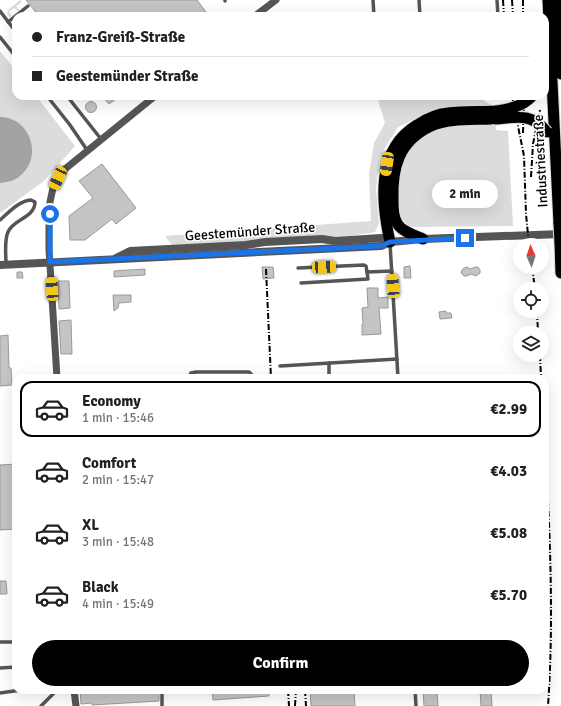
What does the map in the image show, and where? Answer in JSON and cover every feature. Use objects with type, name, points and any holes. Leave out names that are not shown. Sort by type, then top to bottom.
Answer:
[{"type":"highway","points":[[547,0],[547,12]]},
{"type":"highway","name":"Industriestraße","points":[[547,0],[548,12]]},
{"type":"highway","points":[[558,0],[561,74]]},
{"type":"highway","points":[[559,29],[561,44]]},
{"type":"highway","name":"Industriestraße","points":[[549,38],[561,273]]},
{"type":"highway","points":[[390,242],[394,216],[392,184],[395,166],[402,151],[415,136],[431,126],[448,121],[496,115],[512,109],[528,100]]},
{"type":"highway","points":[[390,242],[385,219],[384,181],[387,164],[394,147],[409,130],[428,118],[447,113],[496,115],[521,117],[531,119],[539,123],[547,132],[549,138],[557,191]]},
{"type":"highway","points":[[394,216],[400,228],[409,234],[423,239]]},
{"type":"street","points":[[261,12],[276,0]]},
{"type":"street","points":[[57,374],[49,227],[50,202],[53,188],[65,169],[150,100]]},
{"type":"street","name":"Geestemünder Straße","points":[[3,265],[381,246],[390,242],[423,239],[560,233]]},
{"type":"street","points":[[74,694],[76,706]]},
{"type":"lane","points":[[373,0],[374,12]]},
{"type":"lane","points":[[419,0],[420,12]]},
{"type":"lane","points":[[497,0],[498,12]]},
{"type":"lane","points":[[20,12],[28,6]]},
{"type":"lane","points":[[0,11],[12,27]]},
{"type":"lane","points":[[8,22],[12,19]]},
{"type":"lane","points":[[0,36],[12,52]]},
{"type":"lane","points":[[50,100],[87,150]]},
{"type":"lane","points":[[70,100],[101,139]]},
{"type":"lane","points":[[0,220],[26,200],[35,202],[35,208],[31,213],[8,230],[3,265]]},
{"type":"lane","points":[[390,242],[398,374]]},
{"type":"lane","points":[[298,268],[364,265],[366,266],[368,279],[301,283]]},
{"type":"lane","points":[[367,272],[392,271]]},
{"type":"lane","points":[[280,366],[397,360]]},
{"type":"lane","points":[[329,363],[329,374]]},
{"type":"lane","points":[[191,374],[196,372],[249,372],[252,374]]},
{"type":"lane","points":[[0,642],[12,642]]},
{"type":"lane","points":[[0,668],[12,667]]},
{"type":"lane","points":[[0,693],[12,691]]},
{"type":"lane","points":[[41,706],[54,694]]},
{"type":"lane","points":[[162,694],[162,706]]},
{"type":"lane","points":[[415,694],[416,706]]},
{"type":"shaded area","points":[[20,0],[22,2],[16,6],[19,10],[18,11],[14,8],[9,12],[12,16],[9,17],[7,13],[8,10]]},
{"type":"shaded area","points":[[0,51],[12,66],[12,100],[39,100],[75,146],[44,181],[0,213]]},
{"type":"shaded area","points":[[378,100],[483,100],[495,107],[439,108],[398,127],[380,156],[376,189],[379,224],[375,232],[338,238],[172,245],[165,236],[371,221],[369,174],[374,143],[385,123]]},
{"type":"shaded area","points":[[0,117],[10,119],[19,124],[26,131],[30,139],[32,149],[31,159],[27,168],[20,176],[8,182],[0,183]]},
{"type":"shaded area","points":[[496,124],[496,130],[508,131],[513,226],[410,227],[400,217],[397,181],[401,164],[410,149],[420,137],[435,128]]},
{"type":"building","points":[[26,0],[197,0],[206,12],[36,12]]},
{"type":"building","points":[[106,100],[114,100],[109,104]]},
{"type":"building","points":[[89,102],[93,102],[95,103],[95,111],[89,112],[86,109],[86,105]]},
{"type":"building","points":[[102,164],[136,208],[116,224],[112,219],[85,240],[70,240],[69,216],[93,198],[79,181]]},
{"type":"building","points":[[410,266],[411,278],[404,278],[404,267]]},
{"type":"building","points":[[262,267],[273,267],[274,278],[263,279]]},
{"type":"building","points":[[467,267],[470,269],[478,267],[480,273],[476,276],[471,274],[464,276],[461,273],[462,270]]},
{"type":"building","points":[[145,269],[145,275],[114,277],[114,271]]},
{"type":"building","points":[[17,272],[22,272],[23,278],[17,278]]},
{"type":"building","points":[[58,281],[69,281],[70,308],[59,309]]},
{"type":"building","points":[[367,288],[378,288],[378,298],[388,297],[388,308],[379,308],[381,334],[362,335],[362,308],[368,307]]},
{"type":"building","points":[[113,295],[131,295],[131,302],[119,303],[118,308],[114,311]]},
{"type":"building","points":[[446,311],[446,313],[451,313],[452,318],[440,319],[439,312]]},
{"type":"building","points":[[71,320],[72,354],[61,354],[59,321]]},
{"type":"building","points":[[8,335],[9,368],[11,368],[12,385],[0,386],[0,336]]},
{"type":"building","points":[[12,464],[12,529],[0,530],[0,465]]},
{"type":"building","points":[[0,581],[6,581],[7,594],[0,594]]},
{"type":"building","points":[[80,694],[159,694],[159,701],[92,705],[92,703],[81,704]]},
{"type":"building","points":[[212,694],[269,694],[269,696],[213,700]]},
{"type":"building","points":[[310,694],[354,694],[355,706],[311,706]]},
{"type":"building","points":[[423,694],[437,694],[438,706],[424,706]]},
{"type":"building","points":[[480,694],[491,694],[492,706],[481,706]]},
{"type":"railway","points":[[503,0],[504,12]]},
{"type":"railway","points":[[512,0],[513,12]]},
{"type":"railway","points":[[523,0],[523,12]]},
{"type":"railway","points":[[513,100],[524,156],[528,238]]},
{"type":"railway","points":[[523,133],[524,100]]},
{"type":"railway","points":[[531,177],[533,144],[540,110]]},
{"type":"railway","points":[[266,269],[271,374]]},
{"type":"railway","points":[[533,274],[534,282]]},
{"type":"railway","points":[[537,318],[538,326]]},
{"type":"railway","points":[[540,362],[541,374]]},
{"type":"railway","points":[[549,523],[551,608],[549,690]]},
{"type":"railway","points":[[288,694],[289,706]]},
{"type":"railway","points":[[295,706],[296,694]]},
{"type":"railway","points":[[305,694],[306,706]]},
{"type":"railway","points":[[548,706],[549,694]]},
{"type":"route","points":[[50,214],[50,262],[381,246],[390,242],[423,239],[465,238]]}]
